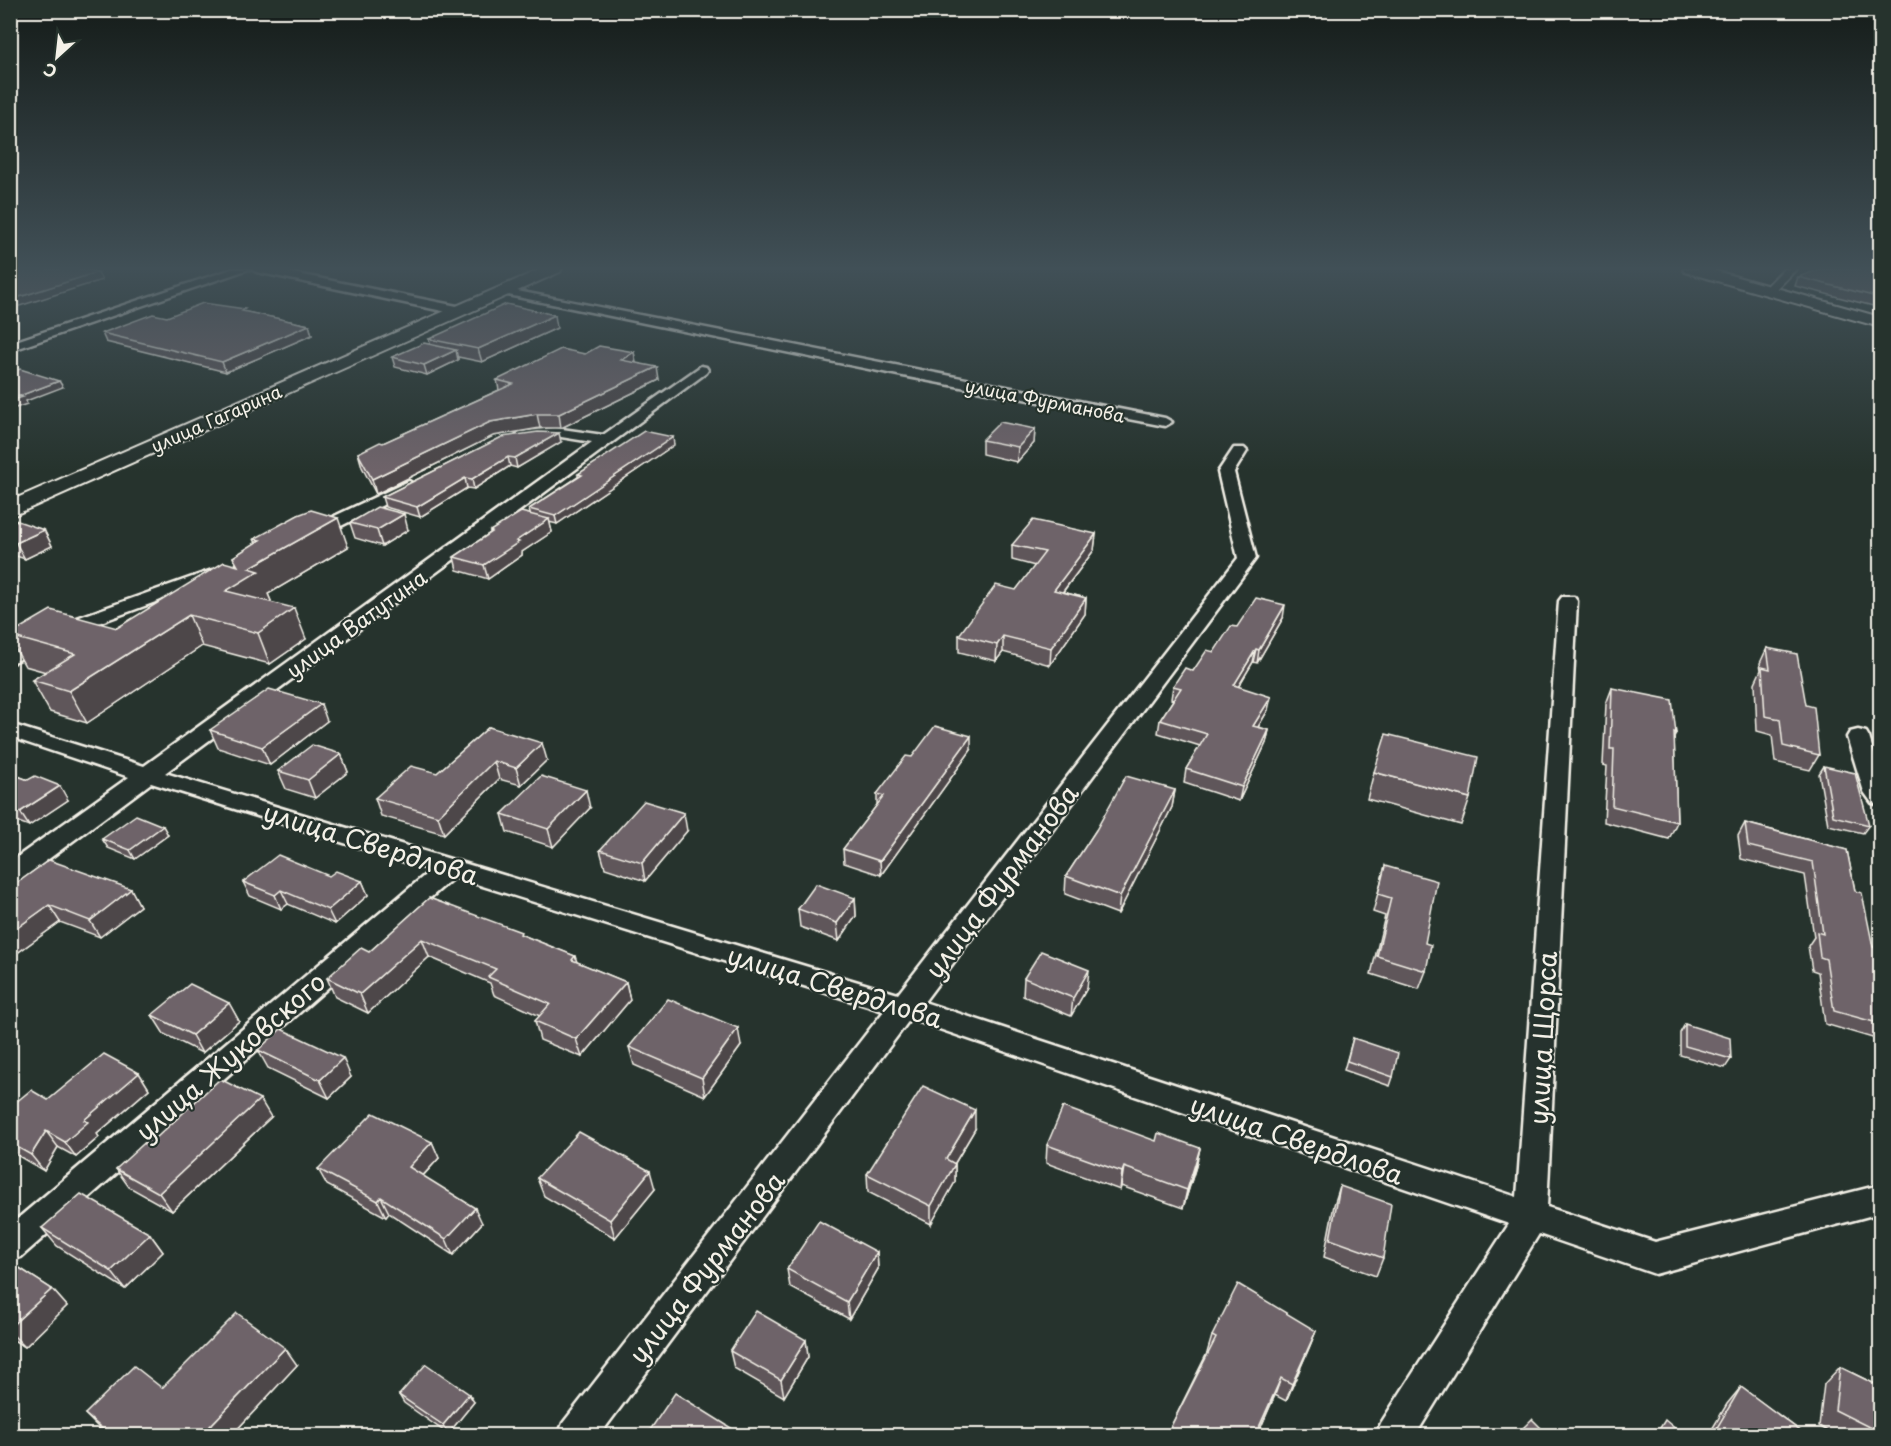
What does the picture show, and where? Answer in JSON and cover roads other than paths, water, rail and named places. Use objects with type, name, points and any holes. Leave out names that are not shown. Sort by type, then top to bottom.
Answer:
[{"type":"main road","name":"улица Гагарина","points":[[10,510],[398,336]]},
{"type":"street","points":[[10,347],[41,336]]},
{"type":"street","name":"улица Фурманова","points":[[727,336],[1165,422]]},
{"type":"street","name":"улица Ватутина","points":[[10,875],[607,441],[701,370]]},
{"type":"street","points":[[508,439],[555,432],[607,441]]},
{"type":"street","name":"улица Фурманова","points":[[576,1436],[906,1007],[1246,558],[1226,472],[1239,451]]},
{"type":"street","points":[[299,539],[421,480]]},
{"type":"street","points":[[10,658],[67,628],[222,571]]},
{"type":"street","name":"улица Щорса","points":[[1394,1436],[1531,1218],[1568,601]]},
{"type":"street","name":"улица Свердлова","points":[[10,730],[148,775],[906,1007],[1655,1258],[1881,1198]]},
{"type":"street","points":[[1858,737],[1875,792],[1881,798]]},
{"type":"street","name":"улица Жуковского","points":[[10,1246],[450,867]]}]
